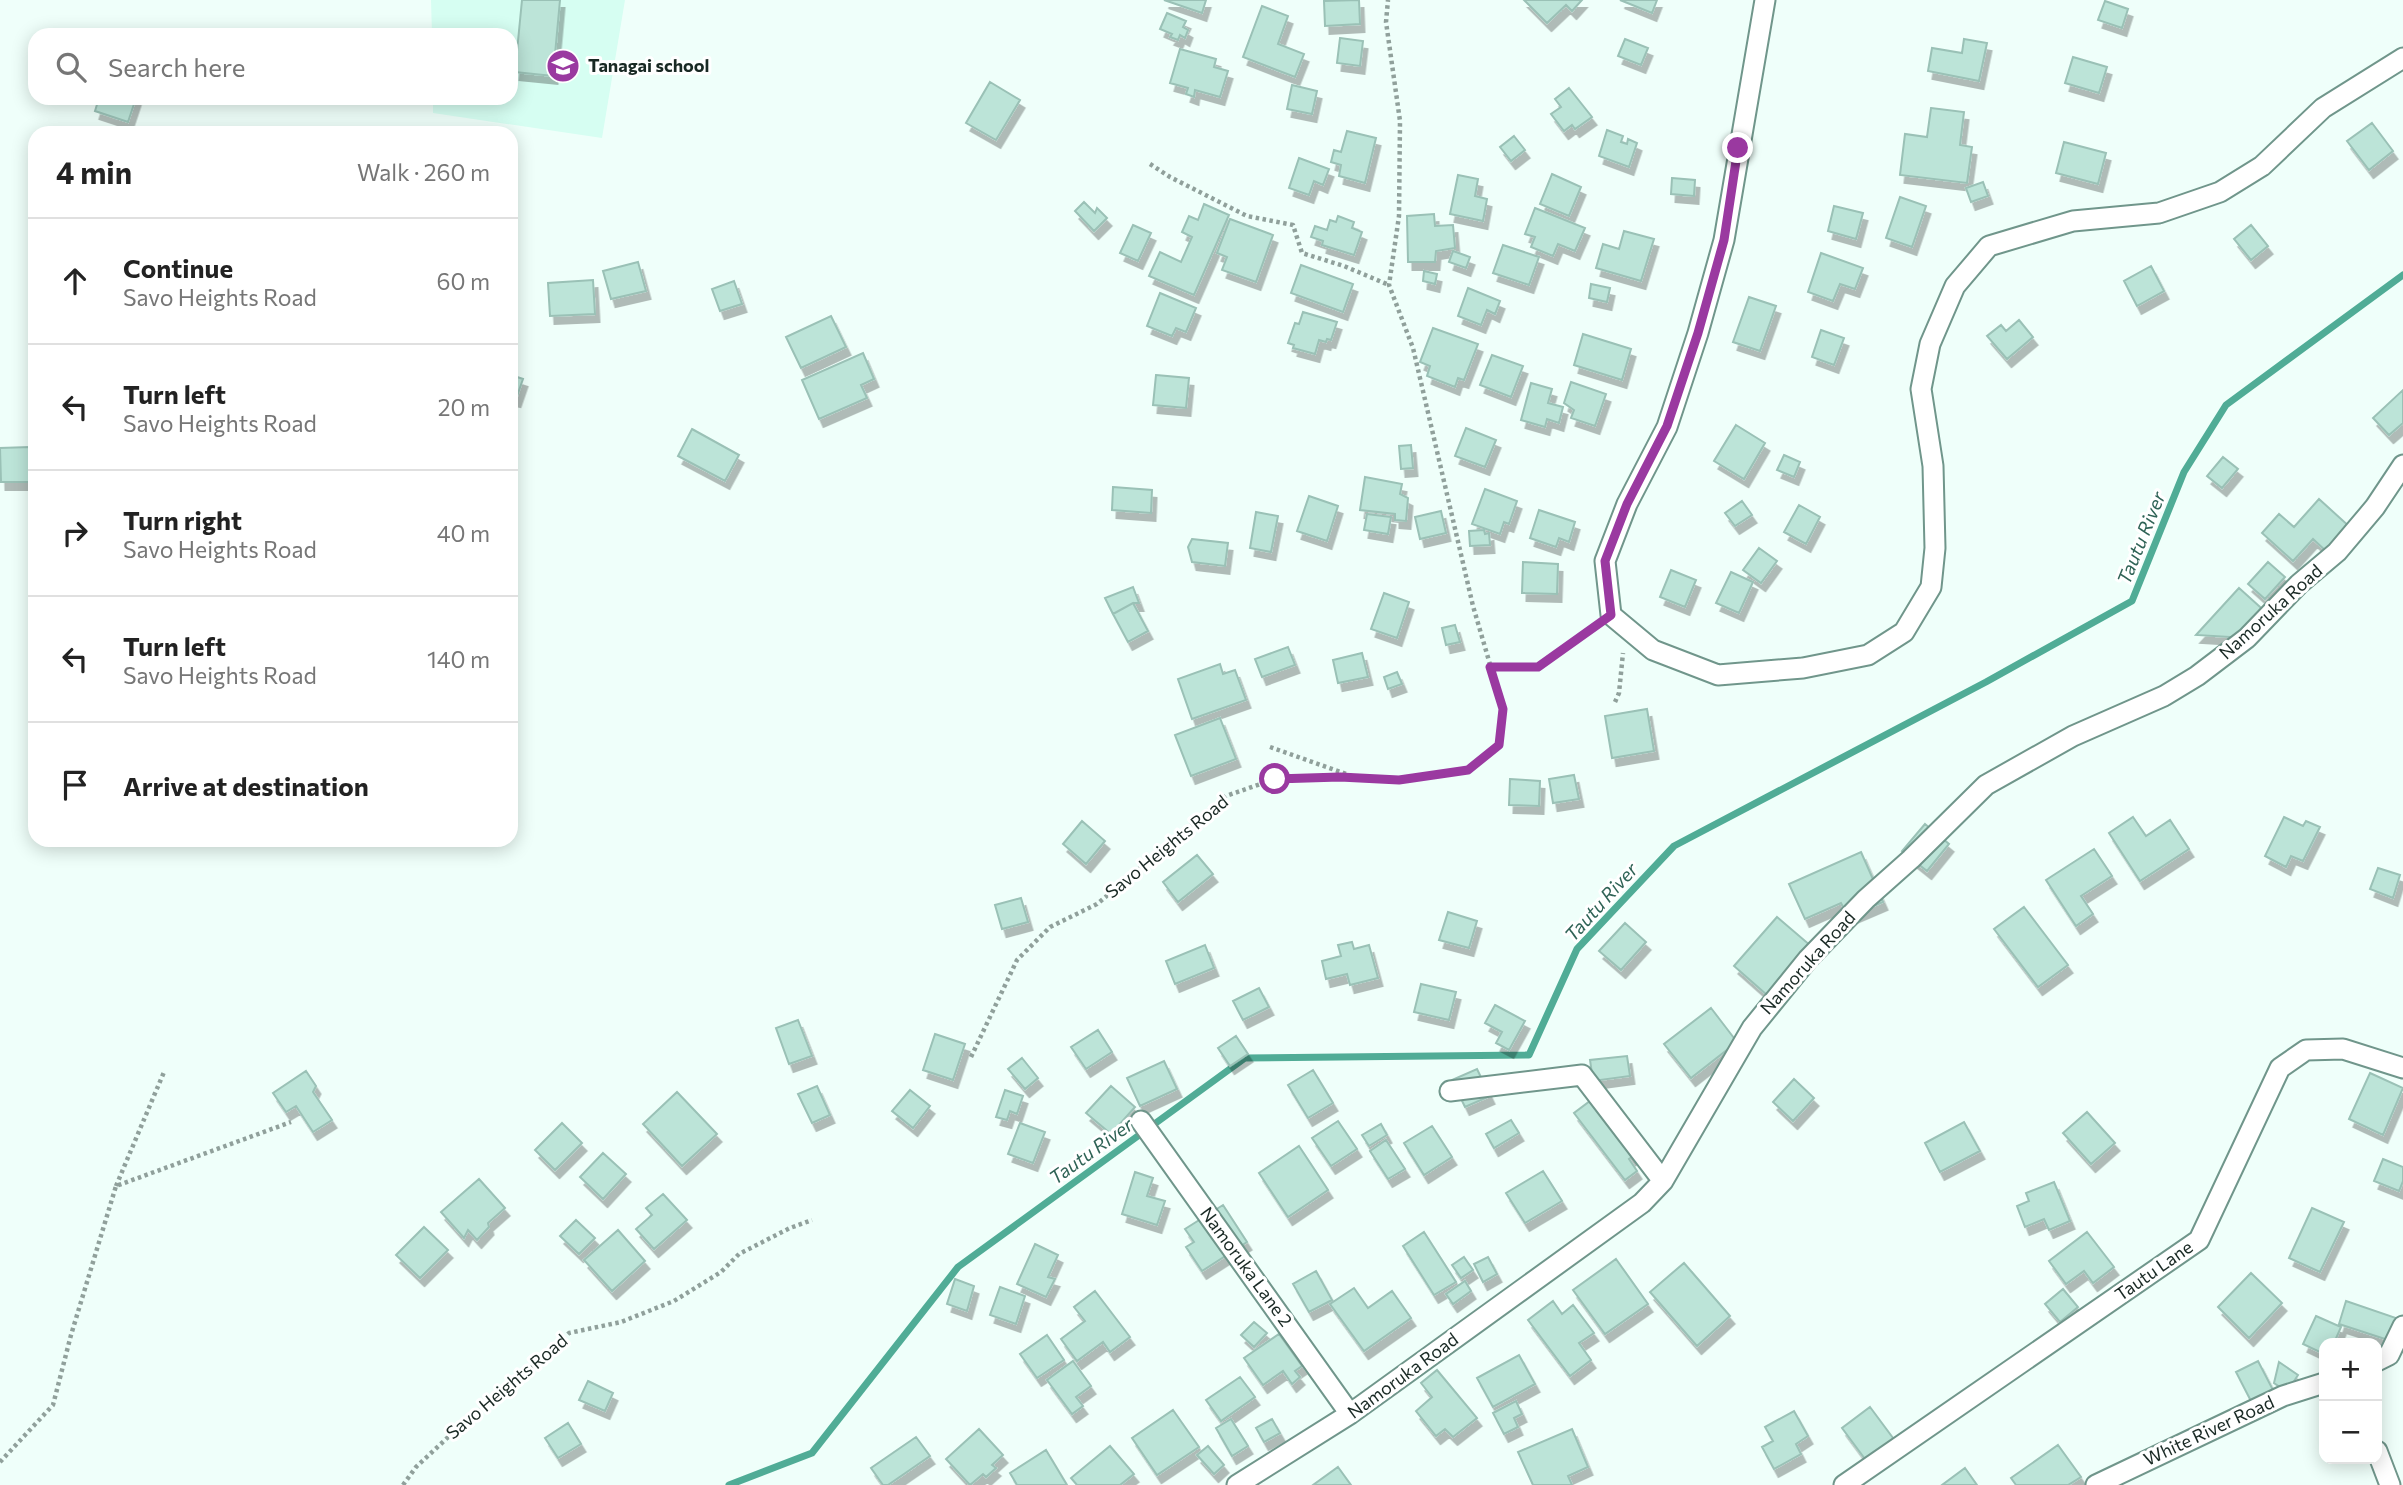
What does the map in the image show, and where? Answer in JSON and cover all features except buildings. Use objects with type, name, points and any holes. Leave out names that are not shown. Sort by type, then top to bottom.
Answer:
[{"type":"street","points":[[1765,0],[1724,240],[1698,333],[1667,426],[1627,504],[1605,561],[1618,621],[1653,650],[1718,675],[1803,668],[1867,655],[1904,632],[1931,587],[1935,548],[1933,466],[1921,389],[1930,344],[1955,286],[1989,246],[2073,221],[2159,213],[2220,192],[2262,166],[2323,108],[2403,58]]},
{"type":"street","name":"Namoruka Road","points":[[1237,1485],[1350,1414],[1630,1212],[1663,1181],[1752,1028],[1808,959],[1867,899],[1986,785],[2073,736],[2164,696],[2197,676],[2247,638],[2299,584],[2337,552],[2375,508],[2403,465]]},
{"type":"street","name":"Tautu Lane","points":[[1844,1485],[2199,1240],[2280,1068],[2306,1050],[2343,1049],[2403,1068]]},
{"type":"street","points":[[1450,1091],[1582,1075],[1663,1181]]},
{"type":"street","name":"Namoruka Lane 2","points":[[1141,1121],[1350,1414]]},
{"type":"street","points":[[2382,1358],[2389,1355],[2403,1326]]},
{"type":"street","name":"White River Road","points":[[2096,1485],[2283,1396],[2319,1385]]},
{"type":"street","points":[[2382,1464],[2390,1485]]},
{"type":"path","points":[[1150,164],[1247,216],[1293,225],[1302,253],[1343,265],[1389,285],[1399,216],[1400,121],[1386,22],[1388,0]]},
{"type":"path","name":"Savo Heights Road","points":[[971,1057],[1017,960],[1051,927],[1097,904],[1226,796],[1275,779],[1399,780],[1468,770],[1499,745],[1503,709],[1473,606],[1413,348],[1389,285]]},
{"type":"path","points":[[1490,667],[1538,667],[1618,621],[1619,693],[1615,702]]},
{"type":"path","points":[[1270,747],[1359,778]]},
{"type":"path","points":[[0,1462],[53,1405],[116,1186],[164,1072]]},
{"type":"path","points":[[116,1186],[291,1122]]},
{"type":"path","name":"Savo Heights Road","points":[[403,1485],[416,1467],[459,1427],[569,1333],[621,1322],[674,1301],[721,1272],[739,1254],[812,1220]]},
{"type":"shaded area","name":"Tanagai school","points":[[431,0],[625,0],[602,138],[433,113],[433,105],[518,105],[518,28],[432,28]]},
{"type":"waterway","name":"Tautu River","points":[[729,1485],[812,1453],[958,1267],[1245,1058],[1529,1055],[1577,949],[1674,846],[1986,682],[2132,601],[2184,472],[2226,405],[2403,275]]},
{"type":"place","name":"Tanagai school","points":[[563,66]]},
{"type":"route","points":[[1275,779],[1340,777],[1399,780],[1468,770],[1499,745],[1503,709],[1490,667],[1538,667],[1611,615],[1605,561],[1627,504],[1667,426],[1698,333],[1724,240],[1738,148]]}]
